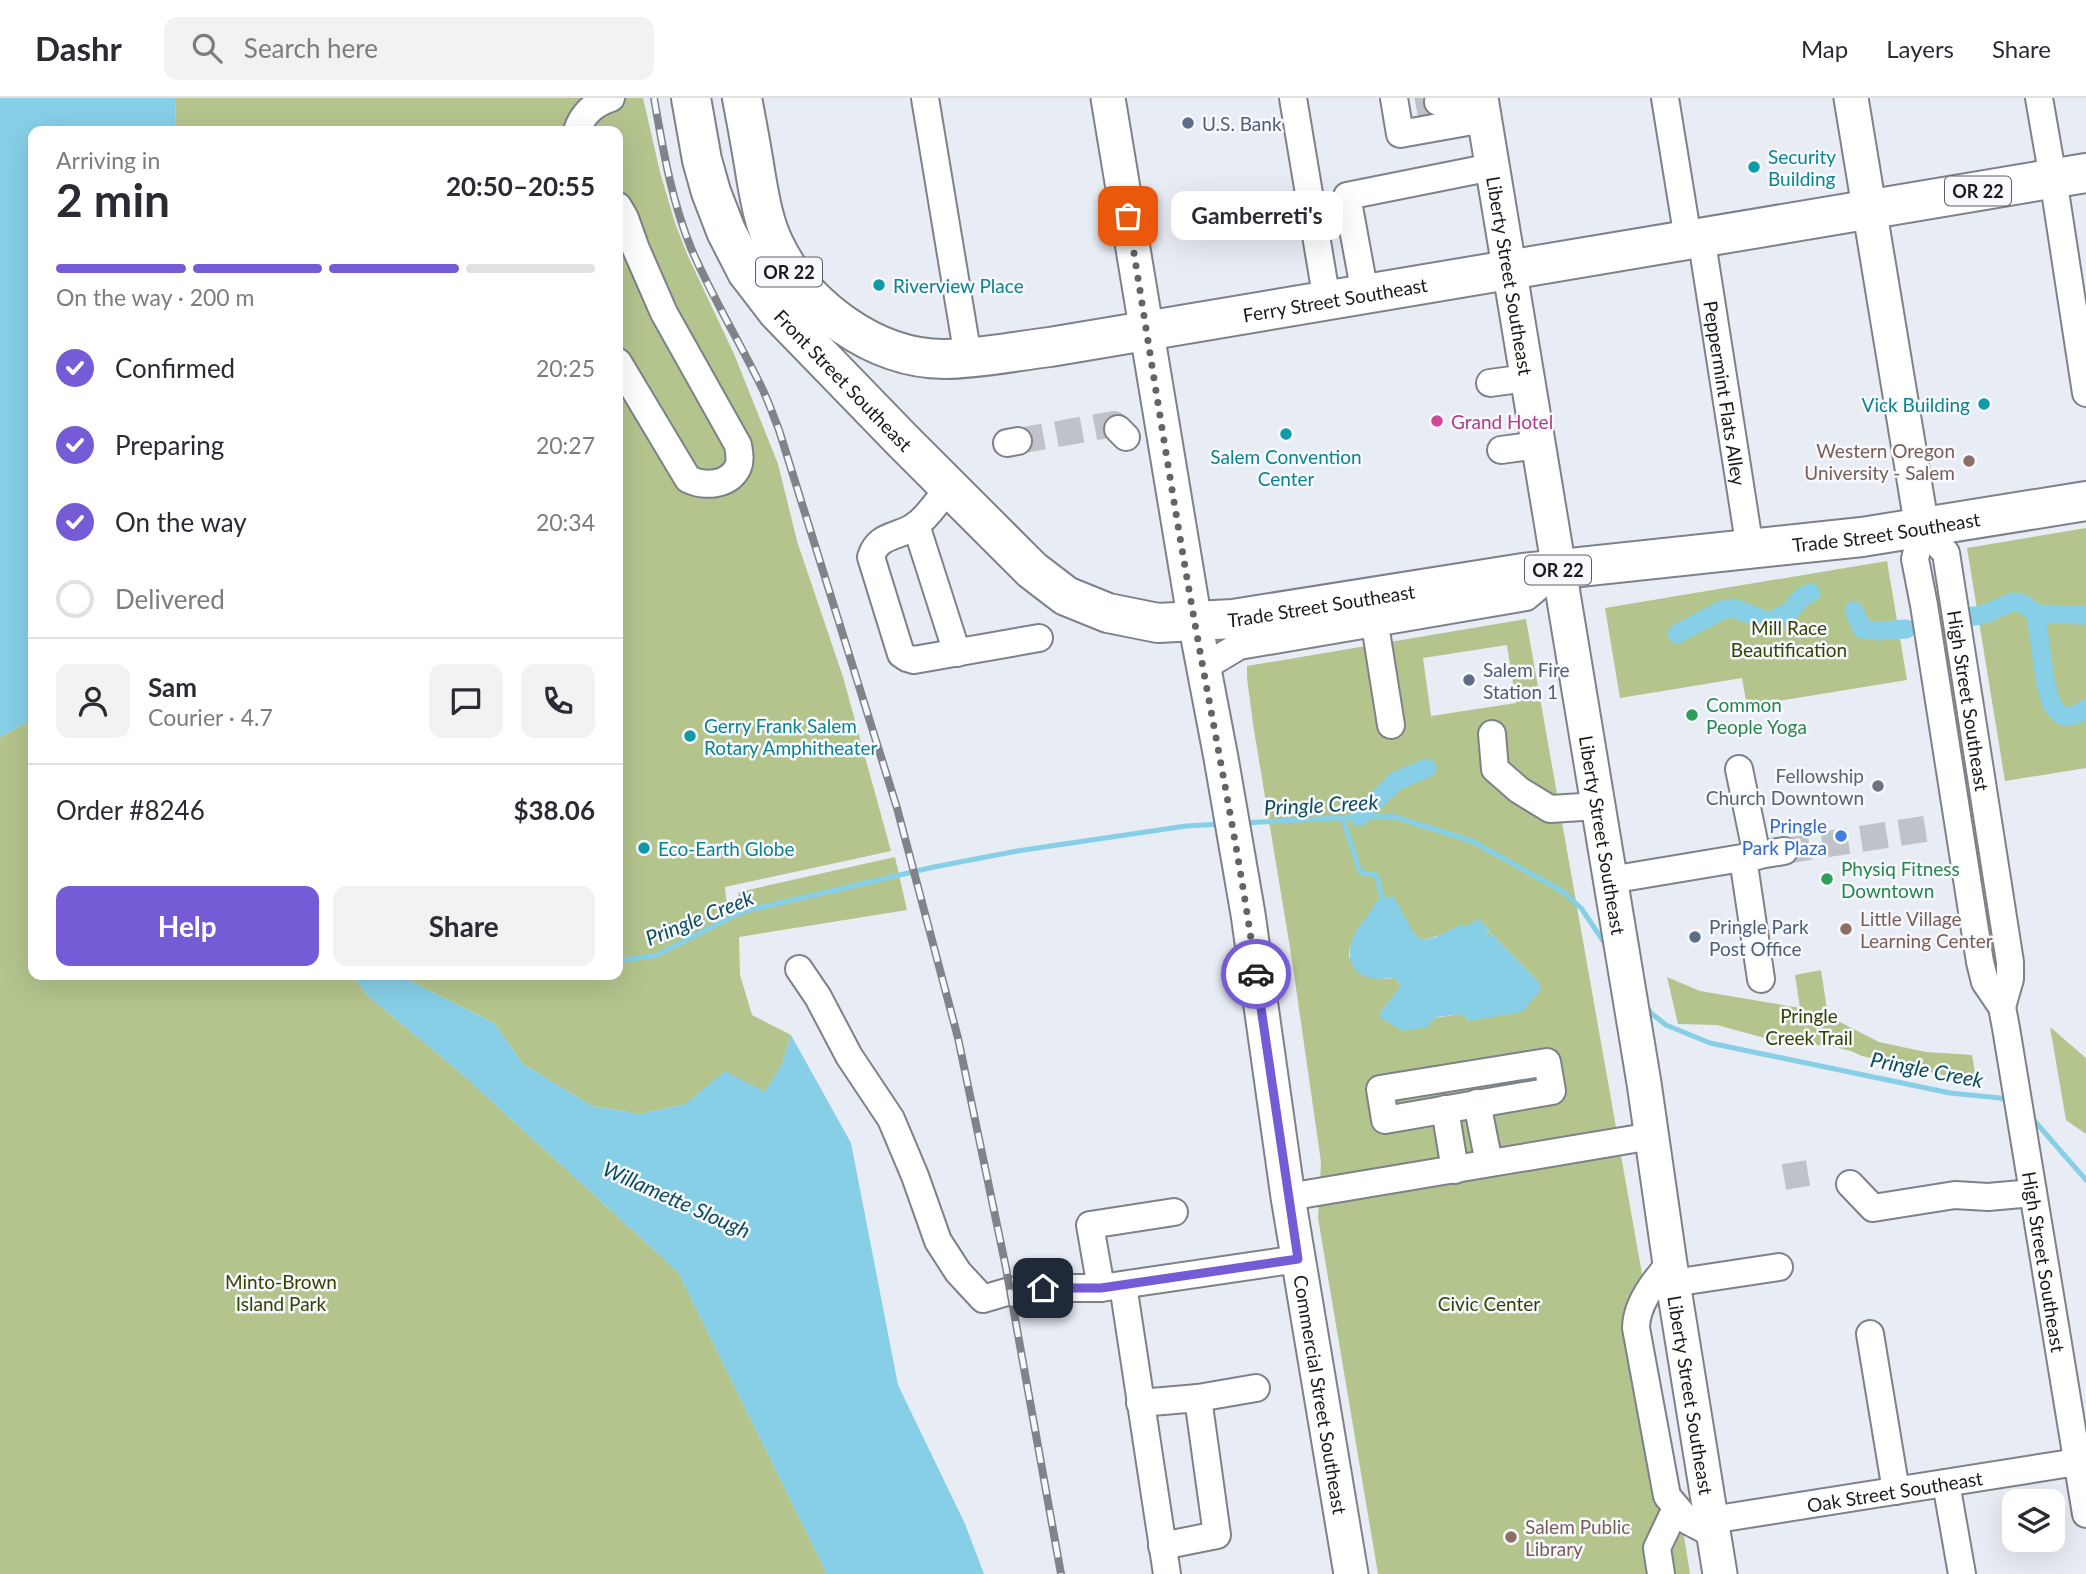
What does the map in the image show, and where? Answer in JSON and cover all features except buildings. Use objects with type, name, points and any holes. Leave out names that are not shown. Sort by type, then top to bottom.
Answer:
[{"type":"highway","name":"Front Street Southeast","points":[[691,98],[710,192],[747,272],[777,311],[1015,555]]},
{"type":"highway","name":"Ferry Street Southeast","points":[[742,98],[762,210],[773,243],[789,272],[814,299],[845,325],[873,342],[916,356],[942,359],[1050,346],[1365,295],[1509,268],[2070,176]]},
{"type":"highway","name":"Trade Street Southeast","points":[[1015,555],[1066,596],[1108,613],[1177,622],[1373,610],[1559,569],[1861,537],[2086,501]]},
{"type":"main road","points":[[1108,98],[1147,330],[1177,622],[1204,667]]},
{"type":"main road","name":"High Street Southeast","points":[[1851,98],[1922,528]]},
{"type":"main road","name":"Liberty Street Southeast","points":[[1476,105],[1492,167],[1559,569],[1644,1083],[1720,1574]]},
{"type":"main road","name":"Commercial Street Southeast","points":[[1204,667],[1248,915],[1288,1197],[1351,1574]]},
{"type":"street","points":[[579,126],[589,110],[611,98]]},
{"type":"street","points":[[925,98],[968,357]]},
{"type":"street","points":[[1293,98],[1327,301]]},
{"type":"street","name":"Peppermint Flats Alley","points":[[1665,98],[1695,237],[1750,549]]},
{"type":"street","points":[[2039,98],[2070,176],[2086,393]]},
{"type":"street","points":[[1411,104],[1476,105],[1400,134],[1411,104]]},
{"type":"street","points":[[1365,295],[1347,196],[1492,167]]},
{"type":"street","points":[[623,215],[664,313],[738,444],[739,466],[734,473],[715,484],[696,483],[688,479],[623,370]]},
{"type":"street","points":[[1490,383],[1527,379]]},
{"type":"street","points":[[1501,450],[1537,444]]},
{"type":"street","points":[[949,488],[916,525],[879,542],[871,557],[901,654],[914,660],[1039,638]]},
{"type":"street","points":[[916,525],[957,653]]},
{"type":"street","name":"High Street Southeast","points":[[1922,528],[1915,559],[1924,606],[1948,826],[1985,982],[2002,1007],[2086,1514]]},
{"type":"street","name":"High Street Southeast","points":[[1922,528],[1946,554],[2010,962],[2010,979],[2002,1007]]},
{"type":"street","points":[[1373,610],[1391,725]]},
{"type":"street","name":"Trade Street Southeast","points":[[1204,667],[1238,646],[1373,610]]},
{"type":"street","points":[[1492,734],[1495,768],[1519,790],[1550,808],[1598,806]]},
{"type":"street","points":[[1739,769],[1750,857],[1760,979]]},
{"type":"street","points":[[1608,868],[1650,873],[1784,851]]},
{"type":"street","points":[[799,969],[818,997],[849,1056],[891,1119],[915,1175],[938,1241],[958,1272],[984,1299],[1010,1291],[1112,1287],[1298,1259]]},
{"type":"street","points":[[1547,1062],[1552,1091],[1477,1103],[1385,1120],[1380,1089],[1547,1062]]},
{"type":"street","points":[[1477,1103],[1489,1163]]},
{"type":"street","points":[[1445,1109],[1455,1170]]},
{"type":"street","points":[[1288,1197],[1652,1136]]},
{"type":"street","points":[[1850,1184],[1873,1208],[1955,1195],[1988,1197],[2033,1193]]},
{"type":"street","points":[[1167,1574],[1140,1403],[1112,1287],[1090,1225],[1174,1212]]},
{"type":"street","points":[[1712,1527],[1688,1521],[1667,1496],[1636,1321],[1655,1281],[1672,1273],[1779,1267]]},
{"type":"street","points":[[1870,1334],[1896,1491]]},
{"type":"street","points":[[1140,1403],[1198,1398],[1256,1388]]},
{"type":"street","points":[[1162,1546],[1217,1535],[1198,1398]]},
{"type":"street","name":"Oak Street Southeast","points":[[1712,1527],[1896,1491],[2077,1462]]},
{"type":"street","points":[[1945,1483],[1962,1574]]},
{"type":"street","points":[[1659,1561],[1676,1508]]},
{"type":"green space","points":[[176,98],[643,98],[675,223],[734,354],[778,464],[797,541],[843,677],[891,851],[725,887],[727,908],[737,902],[739,892],[895,857],[907,910],[739,937],[740,975],[752,1015],[791,1035],[782,1064],[765,1093],[725,1072],[686,1104],[640,1114],[592,1106],[523,1064],[494,1023],[408,980],[623,980],[623,126],[175,126]]},
{"type":"green space","points":[[2086,528],[2086,768],[2005,781],[1967,548]]},
{"type":"green space","name":"Mill Race Beautification","points":[[1887,561],[1907,680],[1747,706],[1742,678],[1620,698],[1605,608]]},
{"type":"green space","name":"Civic Center","points":[[1526,619],[1642,1274],[1690,1574],[1378,1574],[1318,1218],[1321,1162],[1292,960],[1253,724],[1247,666]],"holes":[[[1507,645],[1516,703],[1431,716],[1423,658]],[[1374,909],[1411,929],[1423,940],[1465,928],[1490,931],[1486,933],[1488,937],[1492,934],[1538,981],[1467,1020],[1466,1016],[1461,1014],[1433,1018],[1428,1022],[1381,1012],[1401,986],[1395,978],[1384,979],[1349,957],[1354,937]]]},
{"type":"green space","name":"Minto-Brown Island Park","points":[[28,722],[28,980],[356,980],[369,997],[462,1074],[678,1272],[827,1574],[0,1574],[0,737]]},
{"type":"green space","name":"Pringle Creek Trail","points":[[1821,970],[1828,1016],[1879,1042],[1926,1052],[1972,1055],[1977,1083],[1826,1045],[1794,1046],[1717,1025],[1678,1024],[1667,977],[1700,991],[1800,1008],[1795,975]]},
{"type":"green space","points":[[2050,1027],[2086,1058],[2086,1134],[2066,1120]]},
{"type":"water","points":[[0,98],[176,98],[175,126],[28,126],[28,722],[0,737]]},
{"type":"water","points":[[1393,896],[1415,935],[1423,940],[1463,924],[1465,927],[1479,919],[1490,930],[1486,933],[1487,936],[1492,934],[1538,981],[1540,991],[1522,1012],[1468,1021],[1466,1016],[1461,1017],[1461,1014],[1436,1017],[1428,1023],[1429,1027],[1403,1031],[1379,1017],[1401,986],[1395,978],[1374,978],[1360,974],[1352,963],[1350,950],[1354,936],[1376,901]]},
{"type":"water","name":"Willamette Slough","points":[[356,980],[408,980],[494,1023],[523,1064],[592,1106],[640,1114],[686,1104],[725,1071],[765,1092],[782,1064],[791,1035],[851,1143],[898,1385],[965,1524],[984,1574],[827,1574],[678,1272],[462,1074],[369,997]]},
{"type":"waterway","points":[[1677,634],[1722,610],[1734,608],[1769,622],[1789,612],[1803,596],[1811,593]]},
{"type":"waterway","points":[[1967,617],[1985,614],[2011,602],[2028,607],[2036,614],[2051,702],[2064,716],[2074,716],[2086,709]]},
{"type":"waterway","points":[[1854,611],[1862,629],[1906,629]]},
{"type":"waterway","points":[[2036,614],[2086,615]]},
{"type":"waterway","points":[[1359,817],[1396,781],[1427,768]]},
{"type":"waterway","name":"Pringle Creek","points":[[1242,823],[1395,817],[1472,841],[1566,894],[1581,908],[1608,948]]},
{"type":"waterway","points":[[1343,819],[1360,872],[1376,875],[1383,899]]},
{"type":"waterway","name":"Pringle Creek","points":[[623,960],[657,955],[741,912],[934,867],[1017,851],[1186,826],[1222,824]]},
{"type":"waterway","name":"Pringle Creek","points":[[1646,1006],[1666,1025],[1710,1043],[1950,1093],[2010,1101]]},
{"type":"waterway","name":"Pringle Creek","points":[[2032,1118],[2086,1180]]},
{"type":"tunnel","points":[[1416,106],[1438,102]]},
{"type":"tunnel","points":[[1018,441],[1114,424],[1118,429]]},
{"type":"tunnel","points":[[1784,851],[1937,827]]},
{"type":"tunnel","points":[[1784,1177],[1808,1173]]},
{"type":"railway","points":[[654,98],[668,174],[684,230],[707,283],[764,391],[779,430],[897,808],[958,1038],[1006,1268],[1061,1574]]},
{"type":"way so far","points":[[1128,216],[1256,974]]},
{"type":"place","name":"U.S. Bank","points":[[1188,123]]},
{"type":"place","name":"Security Building","points":[[1754,167]]},
{"type":"place","name":"Gamberreti's","points":[[1128,216]]},
{"type":"place","name":"Riverview Place","points":[[879,285]]},
{"type":"place","name":"Vick Building","points":[[1984,404]]},
{"type":"place","name":"Grand Hotel","points":[[1437,421]]},
{"type":"place","name":"Salem Convention Center","points":[[1286,434]]},
{"type":"place","name":"Western Oregon University - Salem","points":[[1969,461]]},
{"type":"place","name":"Salem Fire Station 1","points":[[1469,680]]},
{"type":"place","name":"Common People Yoga","points":[[1692,715]]},
{"type":"place","name":"Gerry Frank Salem Rotary Amphitheater","points":[[690,736]]},
{"type":"place","name":"Fellowship Church Downtown","points":[[1878,786]]},
{"type":"place","name":"Pringle Park Plaza","points":[[1841,836]]},
{"type":"place","name":"Eco-Earth Globe","points":[[644,848]]},
{"type":"place","name":"Physiq Fitness Downtown","points":[[1827,879]]},
{"type":"place","name":"Little Village Learning Center","points":[[1846,929]]},
{"type":"place","name":"Pringle Park Post Office","points":[[1695,937]]},
{"type":"place","name":"Salem Public Library","points":[[1511,1537]]},
{"type":"route","points":[[1043,1288],[1101,1288],[1298,1259],[1256,974]]}]
